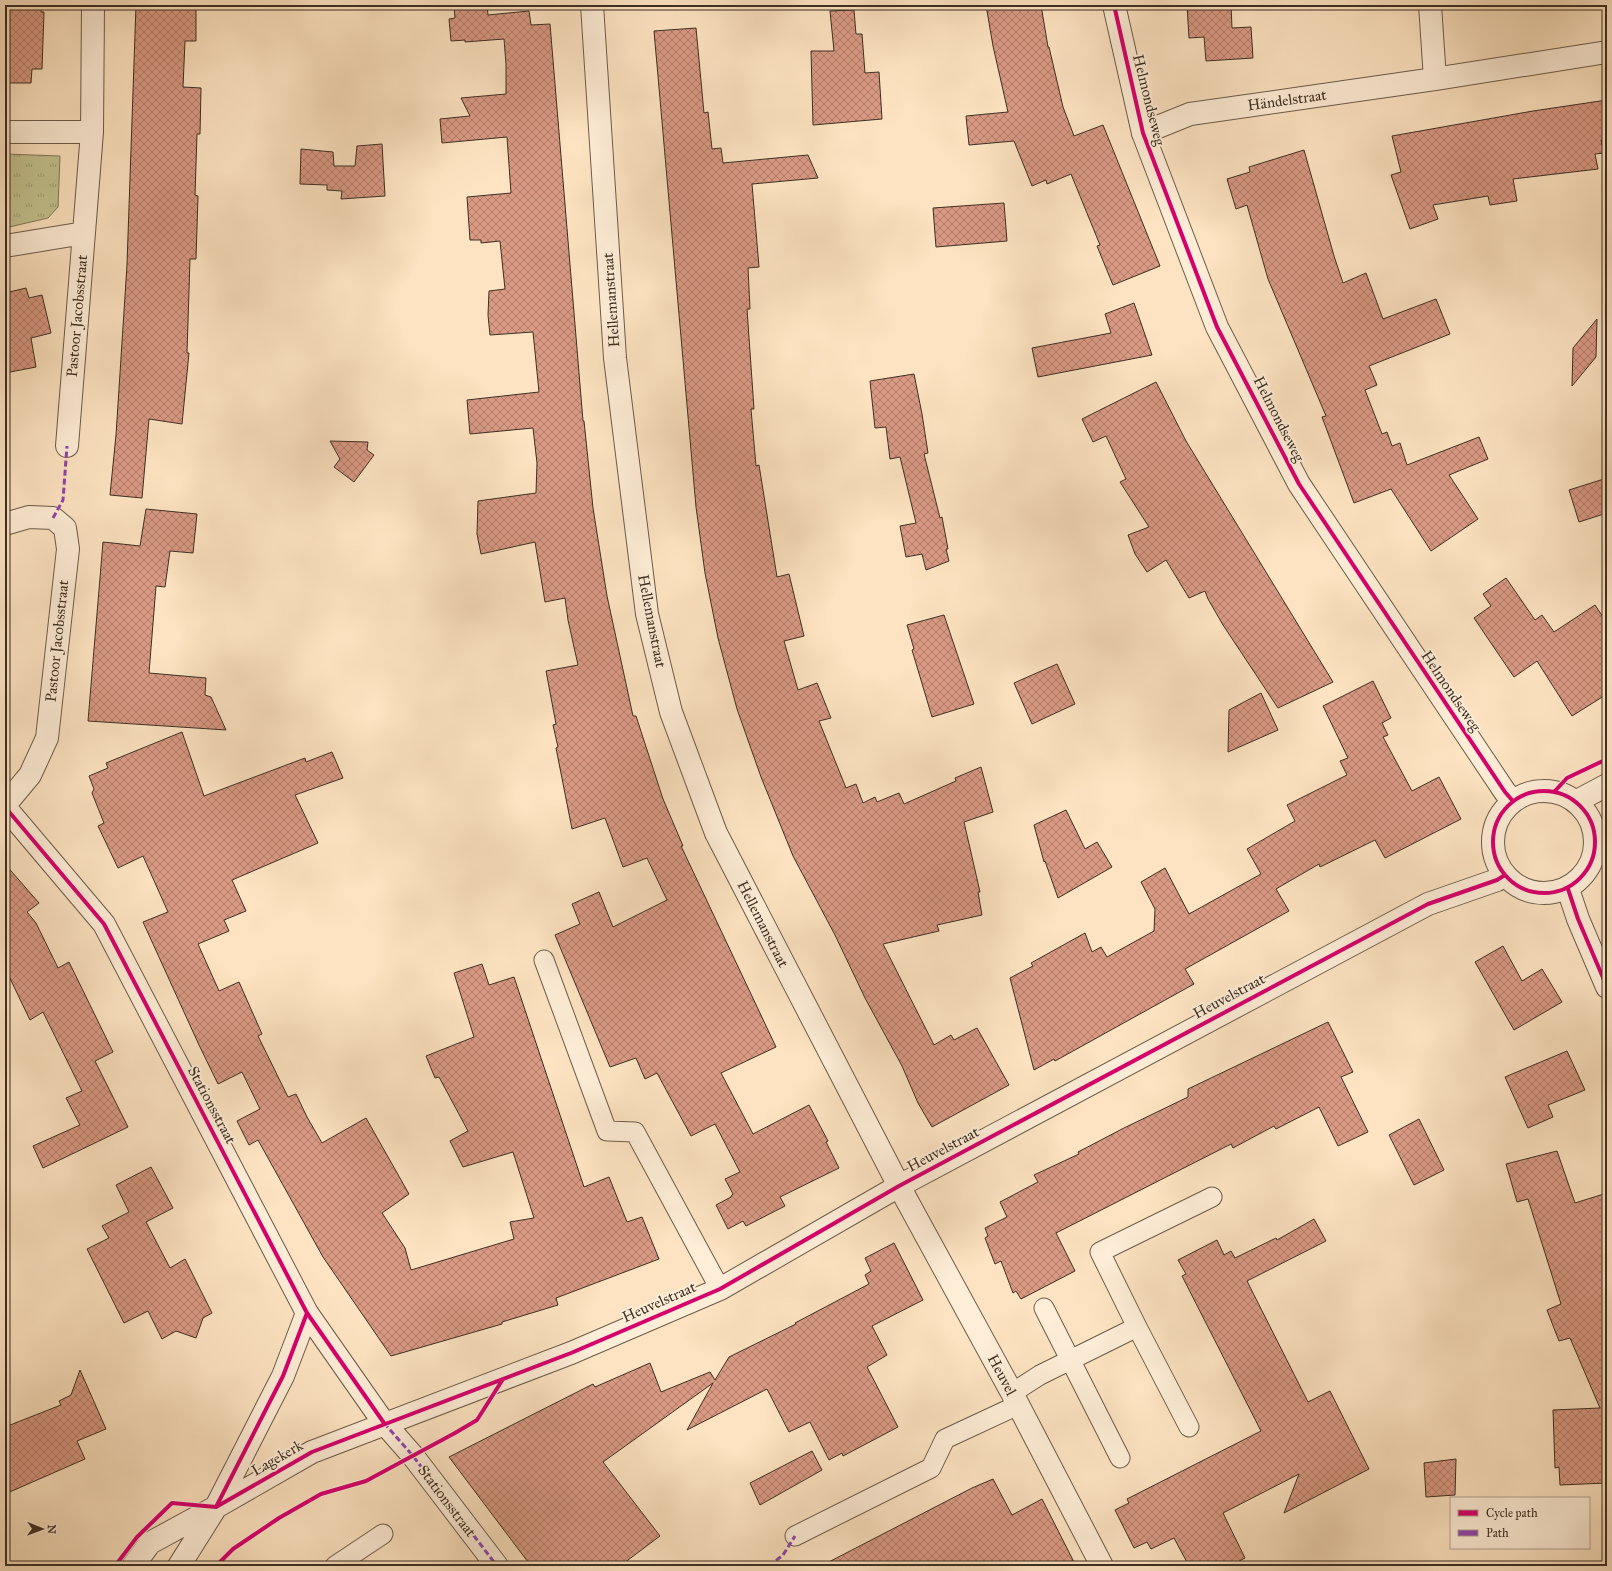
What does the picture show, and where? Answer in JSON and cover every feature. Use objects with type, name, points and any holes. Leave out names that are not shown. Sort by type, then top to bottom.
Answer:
[{"type":"street","name":"Pastoor Jacobsstraat","points":[[67,446],[92,132],[93,5]]},
{"type":"street","name":"Hellemanstraat","points":[[592,5],[615,358],[647,614],[671,712],[716,833],[899,1186]]},
{"type":"street","name":"Helmondseweg","points":[[1114,5],[1143,133],[1217,327],[1299,484],[1451,714],[1512,800]]},
{"type":"street","points":[[1430,5],[1435,79]]},
{"type":"street","name":"Händelstraat","points":[[1143,133],[1190,114],[1435,79],[1607,52]]},
{"type":"street","points":[[5,132],[92,132]]},
{"type":"street","name":"Pastoor Jacobsstraat","points":[[5,246],[84,233]]},
{"type":"street","name":"Pastoor Jacobsstraat","points":[[5,524],[29,517],[53,518],[65,528],[68,549],[47,738],[30,775],[5,806]]},
{"type":"street","points":[[1577,801],[1607,785]]},
{"type":"street","points":[[1531,791],[1555,791],[1577,801],[1602,835],[1588,870],[1568,889],[1542,895],[1516,887],[1505,875],[1491,845],[1495,822],[1512,800],[1531,791]]},
{"type":"street","name":"Stationsstraat","points":[[5,806],[104,924],[307,1313],[384,1424],[413,1456],[497,1566]]},
{"type":"street","name":"Heuvelstraat","points":[[384,1424],[571,1353],[720,1289],[899,1186],[1428,904],[1498,880],[1505,875]]},
{"type":"street","points":[[1568,889],[1578,919],[1607,988]]},
{"type":"street","name":"Heuvel","points":[[899,1186],[1015,1399],[1102,1566]]},
{"type":"street","points":[[216,1507],[283,1376],[307,1313]]},
{"type":"street","name":"Lagekerk","points":[[133,1566],[150,1543],[312,1452],[384,1424]]},
{"type":"street","name":"Lagekerk","points":[[179,1566],[216,1507]]},
{"type":"lane","points":[[544,960],[607,1131],[635,1132],[720,1289]]},
{"type":"lane","points":[[1189,1427],[1136,1327],[1100,1252],[1212,1197]]},
{"type":"lane","points":[[1044,1308],[1120,1458]]},
{"type":"lane","points":[[795,1536],[931,1468],[946,1440],[1015,1399],[1040,1375],[1136,1327]]},
{"type":"lane","points":[[336,1566],[383,1534]]},
{"type":"green space","points":[[5,154],[60,156],[58,207],[48,218],[5,228]]},
{"type":"building","points":[[5,5],[41,5],[41,12],[44,12],[42,69],[32,69],[31,83],[5,83]]},
{"type":"building","points":[[136,5],[196,5],[196,41],[185,41],[183,87],[201,88],[200,134],[197,134],[195,195],[198,196],[196,259],[190,259],[187,353],[189,353],[182,424],[149,419],[142,498],[110,495],[116,435],[127,265]]},
{"type":"building","points":[[454,5],[487,5],[488,15],[529,11],[531,25],[550,24],[583,421],[593,508],[607,596],[633,716],[636,716],[663,799],[683,846],[681,846],[776,1047],[721,1073],[753,1134],[809,1105],[828,1141],[826,1142],[839,1168],[780,1197],[785,1206],[746,1226],[743,1221],[728,1229],[716,1205],[731,1197],[733,1194],[725,1179],[740,1172],[715,1124],[691,1136],[657,1073],[645,1079],[636,1058],[610,1067],[555,935],[580,924],[572,904],[599,892],[613,927],[667,900],[647,858],[623,867],[605,818],[572,829],[556,748],[558,747],[553,725],[556,724],[546,671],[578,665],[568,620],[565,598],[545,602],[535,542],[481,554],[477,534],[478,501],[536,493],[537,463],[533,428],[470,434],[467,400],[539,392],[533,332],[490,335],[488,315],[489,291],[505,289],[500,241],[481,243],[481,240],[470,240],[467,197],[511,193],[507,137],[442,143],[440,119],[470,116],[461,98],[506,94],[504,39],[465,42],[465,40],[451,41],[449,19],[455,18]]},
{"type":"building","points":[[986,5],[1041,5],[1048,47],[1063,107],[1074,136],[1103,125],[1160,266],[1113,285],[1097,246],[1100,245],[1071,174],[1047,184],[1046,180],[1032,186],[1014,141],[969,145],[966,116],[1008,112],[993,46]]},
{"type":"building","points":[[1187,5],[1231,5],[1232,28],[1251,27],[1253,58],[1206,61],[1204,37],[1189,38]]},
{"type":"building","points":[[854,10],[856,34],[862,34],[865,73],[879,72],[882,119],[813,125],[811,51],[834,51],[830,11]]},
{"type":"building","points":[[696,28],[704,113],[708,112],[712,149],[721,148],[723,163],[808,155],[818,178],[752,184],[759,267],[748,268],[750,309],[747,309],[754,409],[751,409],[756,466],[759,465],[777,577],[789,574],[804,636],[784,641],[798,690],[817,683],[831,718],[819,721],[846,788],[856,784],[863,803],[875,797],[877,802],[899,793],[904,804],[956,781],[955,778],[981,767],[993,812],[964,822],[980,892],[978,892],[982,915],[937,925],[939,931],[883,944],[934,1045],[951,1035],[954,1040],[977,1028],[1009,1085],[932,1127],[918,1103],[902,1066],[865,998],[835,935],[793,856],[761,777],[737,709],[718,638],[705,573],[696,507],[654,31]]},
{"type":"building","points":[[1607,100],[1607,139],[1601,140],[1604,153],[1595,154],[1598,169],[1513,179],[1517,201],[1490,205],[1488,196],[1433,205],[1438,219],[1410,229],[1391,175],[1401,172],[1392,136],[1533,111]]},
{"type":"building","points":[[382,144],[385,196],[341,199],[342,191],[327,190],[327,185],[300,184],[301,149],[333,152],[334,166],[355,166],[357,146]]},
{"type":"building","points":[[1304,150],[1343,283],[1366,273],[1383,319],[1436,299],[1450,334],[1369,366],[1377,385],[1365,390],[1382,434],[1387,432],[1392,446],[1400,443],[1407,465],[1479,437],[1488,459],[1449,475],[1478,519],[1431,551],[1391,489],[1354,503],[1322,417],[1326,416],[1268,279],[1247,205],[1236,209],[1227,179],[1250,172],[1249,167]]},
{"type":"building","points":[[1004,203],[1007,241],[936,247],[933,208]]},
{"type":"building","points":[[26,288],[29,298],[42,295],[51,333],[31,338],[36,367],[5,373],[5,293]]},
{"type":"building","points":[[1134,303],[1152,355],[1038,377],[1032,348],[1111,333],[1105,314]]},
{"type":"building","points":[[1597,319],[1596,357],[1572,386],[1573,348]]},
{"type":"building","points":[[914,374],[928,453],[924,454],[940,518],[942,517],[949,561],[926,570],[922,554],[906,557],[900,526],[916,523],[900,457],[890,459],[886,427],[875,428],[870,381]]},
{"type":"building","points":[[1156,382],[1186,441],[1333,682],[1278,708],[1223,625],[1205,591],[1189,598],[1166,560],[1147,572],[1135,554],[1128,535],[1149,527],[1120,482],[1126,479],[1106,436],[1093,442],[1082,419]]},
{"type":"building","points":[[330,441],[368,442],[367,450],[374,455],[354,482],[334,467],[340,459]]},
{"type":"building","points":[[1607,478],[1607,513],[1579,522],[1569,490]]},
{"type":"building","points":[[146,509],[197,514],[193,553],[170,551],[165,587],[156,586],[149,673],[206,678],[205,695],[211,697],[226,730],[88,721],[103,542],[140,546]]},
{"type":"building","points":[[1506,578],[1535,620],[1542,615],[1554,632],[1595,605],[1607,623],[1607,694],[1572,716],[1537,661],[1514,677],[1474,618],[1491,606],[1483,594]]},
{"type":"building","points":[[944,615],[974,704],[932,717],[912,650],[914,649],[907,625]]},
{"type":"building","points":[[1057,664],[1075,704],[1032,724],[1014,683]]},
{"type":"building","points":[[1373,681],[1391,718],[1382,723],[1388,735],[1383,737],[1412,791],[1439,777],[1461,819],[1385,858],[1375,840],[1320,867],[1319,864],[1276,889],[1289,911],[1185,969],[1194,984],[1055,1061],[1054,1059],[1034,1070],[1010,978],[1033,966],[1031,963],[1085,933],[1092,952],[1101,947],[1107,957],[1154,931],[1155,909],[1141,882],[1165,868],[1189,914],[1261,874],[1247,849],[1295,821],[1287,805],[1347,775],[1340,761],[1348,758],[1323,706]]},
{"type":"building","points":[[1261,693],[1278,730],[1228,752],[1229,710]]},
{"type":"building","points":[[182,732],[204,796],[305,758],[306,762],[332,752],[343,778],[295,795],[318,843],[232,880],[246,911],[224,920],[229,931],[198,944],[219,991],[239,982],[262,1034],[258,1036],[288,1097],[296,1094],[322,1143],[366,1118],[409,1194],[382,1213],[405,1248],[411,1270],[514,1239],[510,1222],[534,1218],[513,1152],[463,1167],[450,1141],[468,1131],[439,1077],[435,1078],[426,1056],[474,1037],[454,973],[482,964],[489,985],[514,977],[584,1187],[609,1177],[627,1222],[642,1217],[659,1259],[556,1298],[558,1305],[502,1322],[502,1324],[391,1356],[323,1257],[258,1140],[249,1145],[237,1121],[260,1109],[242,1072],[218,1084],[143,922],[168,912],[143,856],[118,868],[98,826],[104,823],[92,793],[94,789],[89,776],[108,768],[106,763]]},
{"type":"building","points":[[1066,810],[1085,849],[1097,842],[1112,867],[1058,898],[1045,861],[1044,862],[1034,825]]},
{"type":"building","points":[[5,864],[39,903],[27,912],[36,923],[58,968],[69,962],[113,1052],[95,1061],[128,1127],[43,1168],[33,1146],[80,1125],[66,1098],[82,1091],[43,1012],[30,1020],[5,968]]},
{"type":"building","points":[[1503,946],[1522,981],[1542,969],[1562,1002],[1514,1030],[1475,962]]},
{"type":"building","points":[[1328,1022],[1353,1072],[1341,1077],[1368,1132],[1338,1146],[1319,1107],[1276,1129],[1274,1126],[1233,1148],[1231,1144],[1056,1233],[1075,1271],[1021,1299],[1016,1291],[1013,1293],[1001,1261],[995,1264],[985,1238],[988,1236],[985,1228],[1007,1217],[1000,1202],[1038,1182],[1034,1175],[1079,1154],[1078,1152],[1188,1097],[1188,1089]]},
{"type":"building","points":[[1567,1051],[1585,1090],[1548,1105],[1553,1117],[1528,1128],[1505,1077]]},
{"type":"building","points":[[1419,1119],[1444,1170],[1414,1185],[1389,1135]]},
{"type":"building","points":[[1557,1151],[1575,1203],[1607,1193],[1607,1483],[1560,1485],[1559,1467],[1555,1468],[1553,1410],[1600,1408],[1570,1338],[1559,1341],[1547,1310],[1561,1304],[1528,1199],[1517,1202],[1506,1164]]},
{"type":"building","points":[[151,1167],[173,1208],[146,1222],[170,1268],[185,1259],[212,1313],[203,1318],[196,1338],[176,1331],[162,1339],[148,1311],[124,1323],[87,1249],[109,1238],[102,1226],[129,1212],[116,1185]]},
{"type":"building","points":[[1314,1219],[1326,1241],[1247,1281],[1308,1402],[1330,1391],[1369,1469],[1284,1513],[1299,1474],[1223,1513],[1245,1558],[1230,1566],[1189,1566],[1174,1538],[1151,1549],[1147,1542],[1134,1548],[1115,1510],[1129,1503],[1127,1499],[1261,1431],[1182,1276],[1186,1274],[1178,1260],[1217,1240],[1224,1255],[1231,1251],[1235,1258],[1276,1238],[1277,1240]]},
{"type":"building","points":[[894,1243],[923,1300],[872,1326],[887,1355],[867,1367],[898,1427],[843,1456],[842,1453],[829,1460],[810,1422],[789,1432],[767,1389],[687,1430],[713,1383],[603,1462],[660,1536],[620,1566],[531,1566],[449,1457],[593,1384],[595,1387],[650,1363],[661,1392],[710,1372],[715,1380],[729,1357],[796,1324],[795,1323],[869,1284],[865,1275],[871,1271],[865,1258]]},
{"type":"building","points":[[80,1370],[106,1429],[77,1441],[85,1459],[5,1494],[5,1427],[61,1405],[59,1401],[71,1395]]},
{"type":"building","points":[[812,1451],[822,1470],[760,1505],[750,1483]]},
{"type":"building","points":[[1456,1459],[1455,1495],[1426,1497],[1424,1463]]},
{"type":"building","points":[[993,1479],[1012,1515],[1042,1499],[1076,1566],[821,1566],[972,1488]]},
{"type":"marked path","points":[[53,518],[63,500],[67,446]]},
{"type":"marked path","points":[[384,1423],[413,1456],[497,1566]]},
{"type":"marked path","points":[[769,1566],[783,1555],[795,1536]]},
{"type":"cycle path","points":[[1114,5],[1143,133],[1217,327],[1299,484],[1505,792],[1512,800]]},
{"type":"cycle path","points":[[1555,791],[1567,778],[1607,759]]},
{"type":"cycle path","points":[[1544,791],[1554,792],[1573,799],[1587,813],[1594,832],[1595,842],[1594,852],[1587,871],[1573,885],[1554,892],[1544,893],[1534,892],[1515,885],[1501,871],[1494,852],[1493,842],[1494,832],[1501,813],[1515,799],[1534,792],[1544,791]]},
{"type":"cycle path","points":[[5,807],[104,924],[307,1313],[384,1423]]},
{"type":"cycle path","points":[[115,1566],[137,1537],[172,1503],[216,1507],[312,1452],[571,1353],[720,1289],[899,1186],[1428,904],[1497,880],[1505,875]]},
{"type":"cycle path","points":[[1568,889],[1578,919],[1607,987]]},
{"type":"cycle path","points":[[216,1507],[283,1376],[307,1313]]},
{"type":"cycle path","points":[[216,1566],[233,1549],[279,1518],[321,1494],[366,1481],[477,1420],[503,1379]]}]
